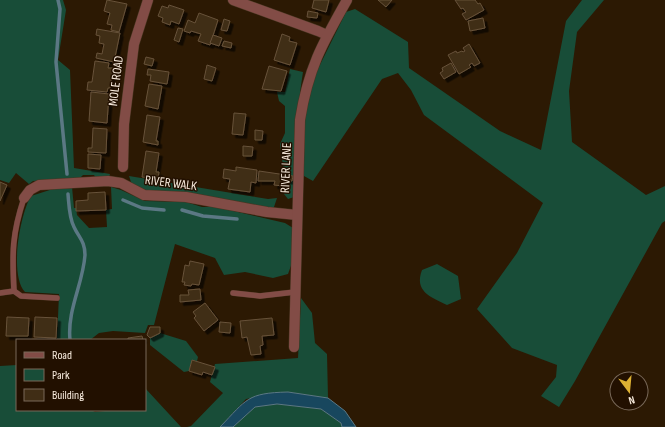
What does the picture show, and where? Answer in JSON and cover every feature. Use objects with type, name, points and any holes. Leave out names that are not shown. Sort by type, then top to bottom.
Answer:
[{"type":"street","name":"MOLE ROAD","points":[[123,167],[124,124],[134,44],[148,0]]},
{"type":"street","points":[[233,0],[326,35]]},
{"type":"street","name":"RIVER LANE","points":[[294,347],[300,120],[309,75],[326,35],[347,0]]},
{"type":"street","name":"RIVER WALK","points":[[24,198],[30,190],[40,185],[108,181],[121,183],[144,195],[186,196],[267,212],[297,215]]},
{"type":"lane","points":[[14,291],[12,249],[15,223],[24,198]]},
{"type":"lane","points":[[0,293],[14,291],[21,296],[57,298]]},
{"type":"lane","points":[[233,293],[260,296],[295,292]]},
{"type":"green space","points":[[0,0],[63,0],[66,10],[58,60],[70,70],[74,168],[110,174],[109,177],[96,178],[94,175],[83,175],[79,179],[33,181],[29,184],[16,173],[9,183],[0,180]]},
{"type":"green space","points":[[582,0],[604,0],[577,32],[569,91],[572,142],[646,195],[665,186],[665,221],[662,223],[575,381],[559,407],[541,396],[556,377],[557,365],[512,348],[477,309],[517,253],[543,203],[424,115],[411,90],[398,73],[382,79],[313,181],[304,176],[304,119],[313,79],[346,12],[355,9],[408,42],[409,68],[500,131],[541,150],[566,21]]},
{"type":"green space","points":[[290,69],[303,72],[298,118],[297,196],[288,199],[284,194],[284,180],[292,181],[293,176],[287,175],[283,166],[280,144],[285,133],[285,106],[279,101],[277,92],[285,92]]},
{"type":"green space","points":[[129,176],[268,199],[277,198],[274,207],[269,209],[151,192],[132,185]]},
{"type":"green space","points":[[72,187],[74,208],[76,208],[77,215],[89,228],[107,227],[106,210],[112,209],[111,187],[145,201],[186,202],[202,207],[217,207],[285,223],[293,228],[293,260],[288,274],[273,278],[245,272],[224,275],[215,258],[175,244],[154,325],[148,325],[145,333],[113,331],[99,333],[91,339],[57,339],[59,294],[25,292],[20,284],[17,259],[23,216],[31,196],[56,188]]},
{"type":"green space","points":[[437,264],[458,276],[461,299],[447,305],[430,296],[422,288],[420,277],[422,270]]},
{"type":"green space","points":[[301,298],[312,313],[315,343],[327,354],[328,398],[288,392],[246,399],[220,427],[187,427],[191,426],[223,393],[210,382],[215,364],[298,358]]},
{"type":"green space","points":[[160,333],[186,341],[198,357],[197,361],[192,360],[189,371],[184,372],[150,345],[150,338]]},
{"type":"green space","points":[[16,365],[16,411],[146,411],[146,389],[181,427],[0,427],[0,366]]},
{"type":"green space","points":[[277,404],[321,409],[341,423],[342,427],[233,427],[255,407]]},
{"type":"water","points":[[288,392],[328,398],[345,411],[356,427],[342,427],[341,423],[321,409],[277,404],[255,407],[233,427],[220,427],[249,399],[264,394]]},
{"type":"building","points":[[107,0],[127,4],[119,32],[111,30],[112,25],[107,24],[110,13],[104,11]]},
{"type":"building","points":[[314,0],[329,0],[326,12],[312,8]]},
{"type":"building","points":[[378,0],[392,0],[386,7]]},
{"type":"building","points":[[455,0],[475,0],[478,4],[480,3],[484,10],[466,20],[462,14],[466,12],[463,8],[461,9]]},
{"type":"building","points":[[169,5],[184,10],[179,24],[171,21],[170,25],[162,22],[163,18],[158,16],[162,6],[168,8]]},
{"type":"building","points":[[308,11],[318,13],[317,18],[307,17]]},
{"type":"building","points":[[199,13],[218,20],[210,45],[198,41],[201,34],[191,31],[190,33],[184,31],[188,20],[195,23]]},
{"type":"building","points":[[483,18],[485,28],[470,31],[468,21]]},
{"type":"building","points":[[224,19],[230,21],[227,31],[221,30]]},
{"type":"building","points":[[178,28],[183,29],[179,42],[174,40]]},
{"type":"building","points":[[97,29],[120,33],[114,62],[96,58],[97,53],[102,54],[104,44],[99,43],[100,36],[96,35]]},
{"type":"building","points":[[282,34],[290,37],[289,41],[297,43],[290,65],[274,60]]},
{"type":"building","points":[[213,35],[222,38],[219,46],[210,43]]},
{"type":"building","points":[[224,41],[232,43],[231,48],[222,46]]},
{"type":"building","points":[[469,44],[480,63],[474,66],[472,63],[469,65],[471,67],[459,74],[448,55],[456,51],[457,53],[465,51],[463,48]]},
{"type":"building","points":[[146,57],[154,59],[152,66],[144,64]]},
{"type":"building","points":[[95,61],[109,63],[108,68],[113,68],[110,88],[108,88],[107,92],[87,90],[88,82],[92,82]]},
{"type":"building","points":[[451,63],[456,72],[444,79],[440,73],[443,71],[442,68]]},
{"type":"building","points":[[207,65],[216,68],[212,81],[204,79]]},
{"type":"building","points":[[269,66],[287,71],[281,91],[262,89]]},
{"type":"building","points":[[148,69],[169,72],[167,84],[150,81],[151,75],[147,75]]},
{"type":"building","points":[[149,84],[162,86],[158,109],[145,106]]},
{"type":"building","points":[[91,92],[109,94],[107,123],[89,121]]},
{"type":"building","points":[[234,113],[246,114],[243,135],[232,134]]},
{"type":"building","points":[[147,115],[160,117],[156,141],[158,141],[158,145],[143,142]]},
{"type":"building","points":[[93,128],[107,129],[106,153],[88,152],[88,148],[92,148]]},
{"type":"building","points":[[255,130],[263,131],[262,140],[255,140]]},
{"type":"building","points":[[243,146],[253,147],[252,156],[243,156]]},
{"type":"building","points":[[146,151],[159,153],[156,172],[159,172],[158,179],[142,177]]},
{"type":"building","points":[[88,154],[101,155],[100,169],[88,168]]},
{"type":"building","points":[[236,167],[257,170],[256,183],[251,182],[250,192],[228,189],[230,179],[223,178],[224,169],[236,171]]},
{"type":"building","points":[[259,171],[293,176],[292,181],[284,180],[283,186],[274,185],[275,181],[258,181]]},
{"type":"building","points":[[0,182],[7,185],[0,201]]},
{"type":"building","points":[[105,192],[106,210],[76,211],[76,201],[88,200],[88,193]]},
{"type":"building","points":[[190,261],[204,264],[199,285],[184,285],[185,282],[182,282],[185,265],[189,266]]},
{"type":"building","points":[[200,289],[201,300],[180,302],[180,295],[189,295],[188,290]]},
{"type":"building","points":[[205,303],[218,320],[204,331],[194,318],[196,316],[193,312]]},
{"type":"building","points":[[7,317],[29,318],[28,336],[6,336]]},
{"type":"building","points":[[35,317],[57,318],[56,338],[34,337]]},
{"type":"building","points":[[272,318],[274,335],[262,336],[263,345],[260,346],[261,354],[251,355],[247,337],[242,338],[240,321]]},
{"type":"building","points":[[220,322],[231,323],[230,333],[219,332]]},
{"type":"building","points":[[150,327],[160,327],[160,333],[150,338],[147,335]]},
{"type":"building","points":[[142,336],[143,339],[128,339]]},
{"type":"building","points":[[192,360],[215,367],[212,375],[203,372],[202,375],[189,371]]},
{"type":"waterway","points":[[58,0],[60,9],[56,62],[67,174]]},
{"type":"waterway","points":[[68,194],[71,219],[85,250],[84,266],[71,318],[70,339]]},
{"type":"waterway","points":[[123,200],[142,208],[164,210]]},
{"type":"waterway","points":[[182,210],[203,216],[237,219]]}]
